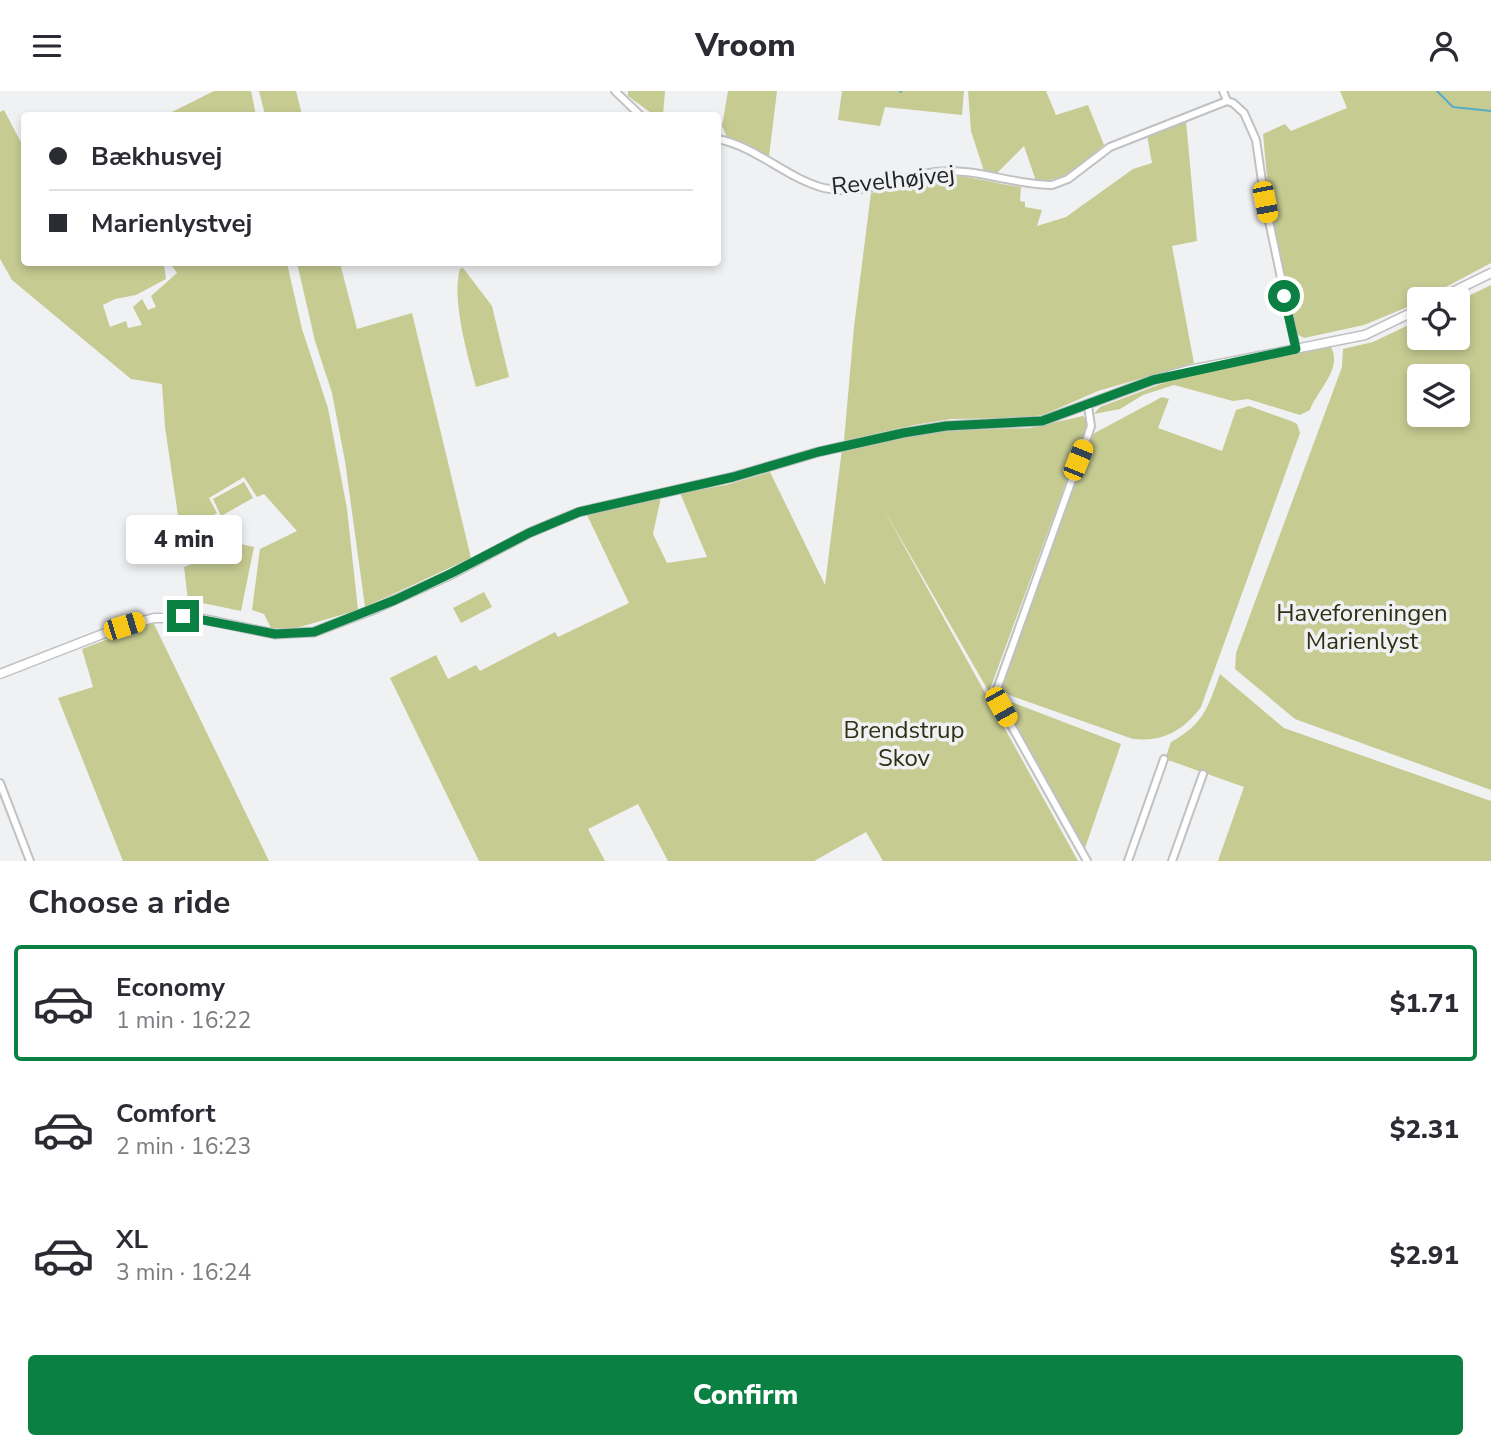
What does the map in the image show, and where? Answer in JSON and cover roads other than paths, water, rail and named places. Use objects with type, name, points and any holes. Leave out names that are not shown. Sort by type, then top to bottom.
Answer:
[{"type":"street","points":[[615,91],[637,112]]},
{"type":"street","points":[[1223,91],[1227,101],[1239,106],[1247,116],[1256,140],[1265,202],[1296,349]]},
{"type":"street","name":"Revelhøjvej","points":[[721,140],[739,145],[799,178],[835,190],[947,171],[1052,185],[1068,179],[1110,147],[1227,101]]},
{"type":"street","points":[[1462,287],[1491,273]]},
{"type":"street","points":[[0,674],[124,626],[154,618],[198,618],[275,634],[314,632],[377,608],[537,529],[589,509],[733,477],[818,452],[903,433],[946,426],[1042,421],[1153,380],[1364,335],[1407,315]]},
{"type":"street","points":[[1087,861],[1001,707],[996,692],[1091,426],[1088,406]]},
{"type":"street","points":[[1128,861],[1164,759]]},
{"type":"street","points":[[1172,861],[1203,774]]},
{"type":"street","points":[[0,783],[30,861]]},
{"type":"waterway","points":[[1437,91],[1453,107],[1491,111]]},
{"type":"park label","name":"Haveforeningen Marienlyst","points":[[1362,627]]},
{"type":"park label","name":"Brendstrup Skov","points":[[904,744]]}]
